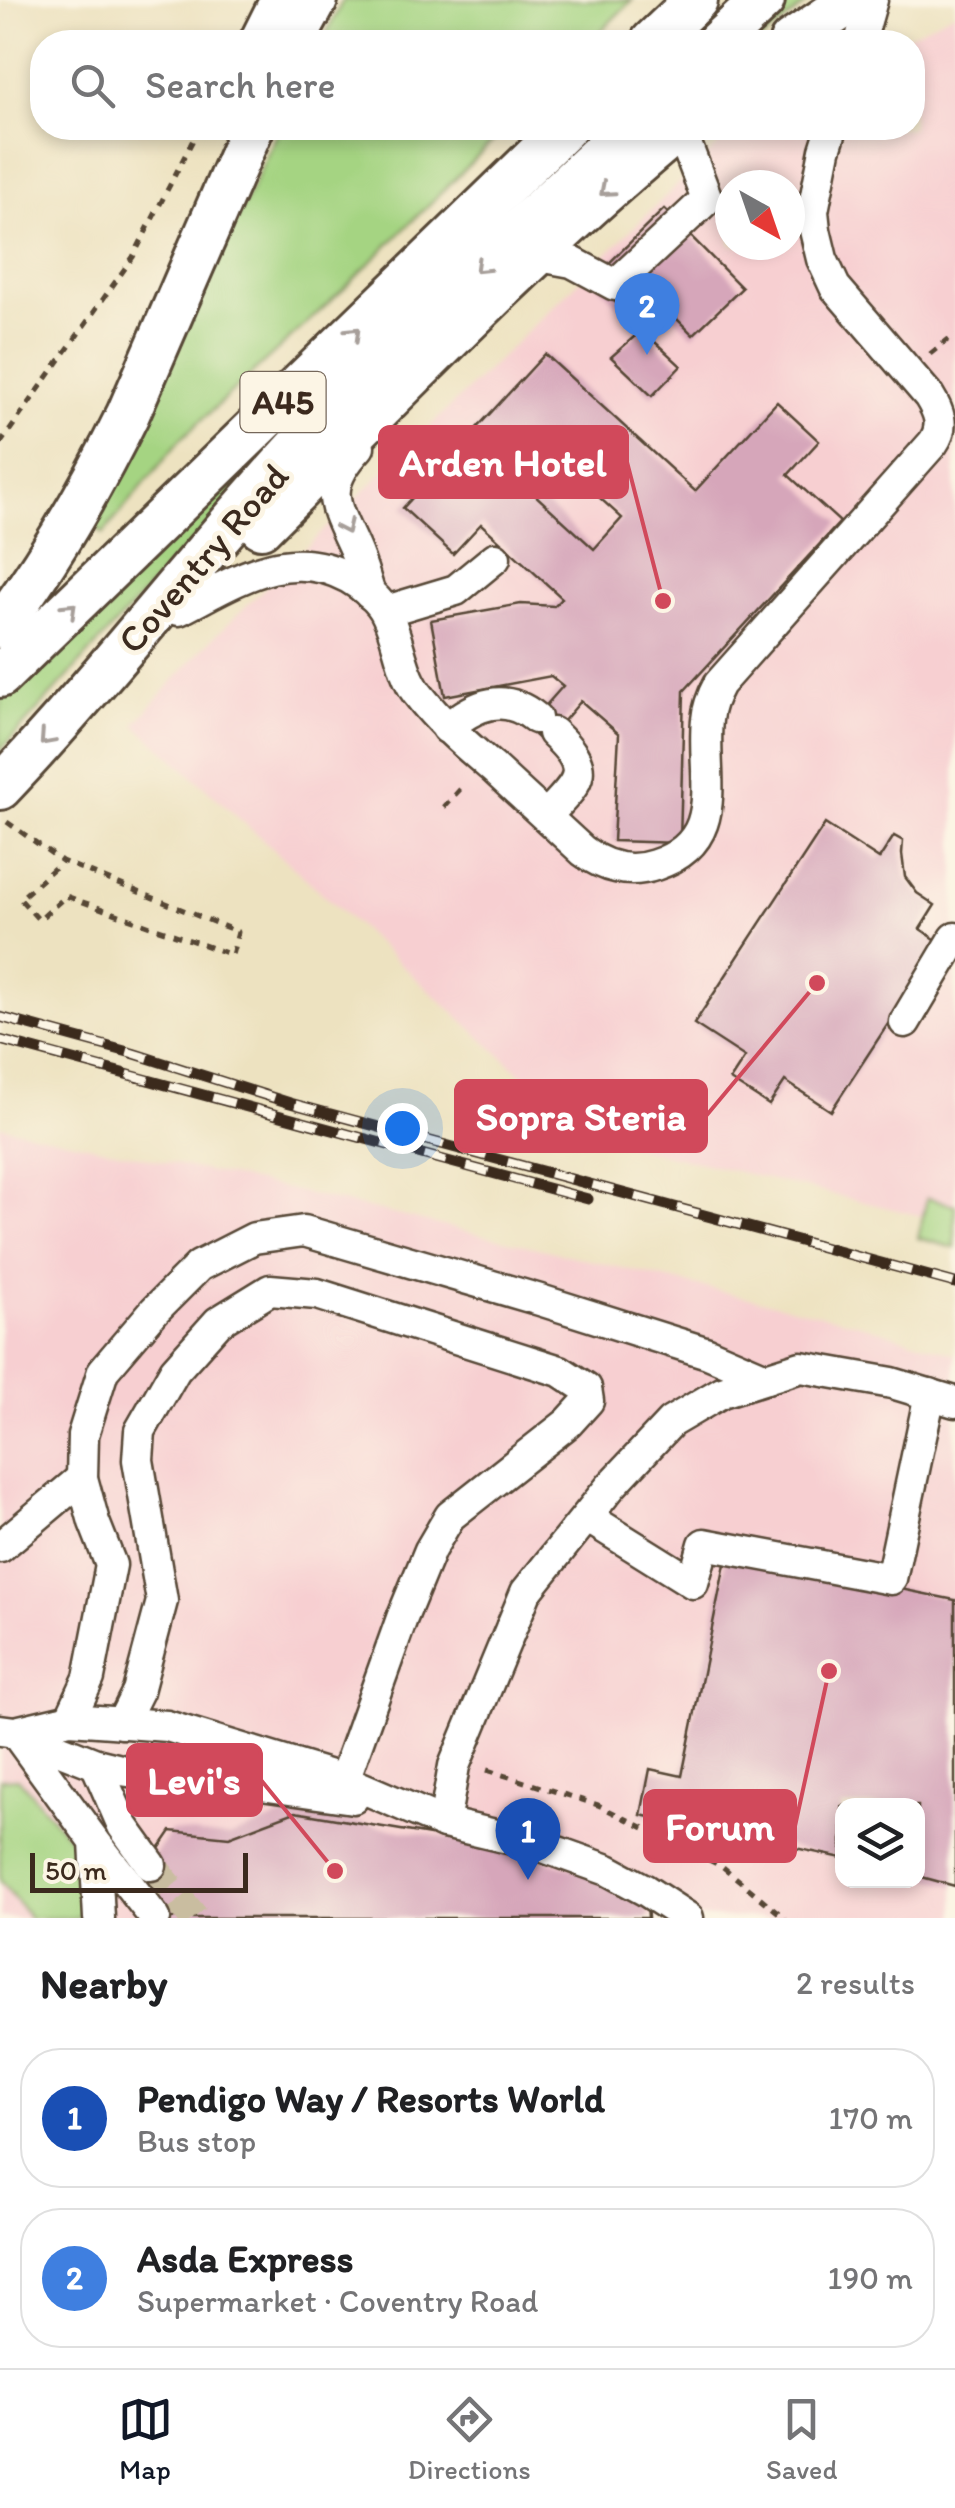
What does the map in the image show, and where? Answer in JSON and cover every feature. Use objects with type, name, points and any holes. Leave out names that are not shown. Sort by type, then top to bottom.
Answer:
[{"type":"highway","points":[[267,30],[282,0]]},
{"type":"highway","points":[[300,30],[316,0]]},
{"type":"highway","points":[[665,30],[696,0]]},
{"type":"highway","points":[[731,30],[763,0]]},
{"type":"highway","points":[[809,30],[853,0]]},
{"type":"highway","points":[[0,587],[68,482],[157,289],[217,140]]},
{"type":"highway","points":[[0,627],[55,549],[110,450],[247,140]]},
{"type":"highway","name":"Coventry Road","points":[[0,676],[553,140]]},
{"type":"highway","name":"Coventry Road","points":[[0,788],[91,689],[285,461],[473,274],[615,140]]},
{"type":"highway","points":[[91,689],[179,610],[534,255],[666,140]]},
{"type":"lane","points":[[863,30],[872,0]]},
{"type":"lane","points":[[534,255],[572,262],[615,286],[707,199],[685,140]]},
{"type":"lane","points":[[504,285],[340,469],[335,487],[339,519],[414,690],[447,728],[591,857],[621,869],[659,864],[690,842],[703,822],[708,804],[706,724],[718,684],[938,436],[941,423],[932,400],[835,287],[825,266],[813,211],[828,140]]},
{"type":"lane","points":[[378,603],[456,590],[495,558]]},
{"type":"lane","points":[[179,610],[259,571],[291,563],[329,569],[359,584],[378,603]]},
{"type":"lane","points":[[447,728],[475,708],[510,703],[525,709],[545,726],[571,750],[579,773],[571,790],[546,816]]},
{"type":"lane","points":[[905,1022],[955,938]]},
{"type":"lane","points":[[70,1719],[89,1678],[112,1564],[94,1522],[82,1478],[83,1435],[104,1370],[199,1266],[254,1238],[304,1230],[708,1353],[766,1378]]},
{"type":"lane","points":[[122,1723],[138,1690],[162,1601],[138,1460],[140,1431],[175,1370],[218,1322],[270,1290],[317,1294],[560,1371],[586,1388],[588,1402],[568,1423],[450,1516],[430,1550],[402,1618],[344,1780]]},
{"type":"lane","points":[[444,1823],[454,1766],[526,1592],[586,1516],[611,1486],[671,1422],[722,1392],[801,1367],[892,1383],[943,1398],[891,1579],[704,1544],[693,1584],[586,1516]]},
{"type":"lane","points":[[0,1547],[82,1478]]},
{"type":"lane","points":[[7,1731],[70,1719],[166,1726],[344,1780],[444,1823],[538,1844],[608,1870],[688,1918]]},
{"type":"lane","points":[[7,1731],[96,1764],[155,1775],[205,1777],[401,1805]]},
{"type":"lane","points":[[7,1731],[156,1918]]},
{"type":"lane","points":[[96,1764],[123,1826],[150,1864]]},
{"type":"lane","points":[[95,1842],[99,1918]]},
{"type":"path","points":[[0,444],[133,257],[194,140]]},
{"type":"path","points":[[444,807],[466,782]]},
{"type":"path","points":[[0,817],[62,861],[238,932],[232,956],[66,896],[39,920],[20,899],[62,861]]},
{"type":"path","points":[[487,1770],[598,1806],[723,1866],[785,1918]]},
{"type":"shaded area","points":[[955,12],[955,1224],[590,1136],[135,724],[200,651],[726,140],[925,140],[925,30],[919,30]]},
{"type":"shaded area","points":[[0,1126],[244,1179],[856,1323],[955,1354],[955,1918],[0,1918]]},
{"type":"green space","points":[[343,0],[632,0],[602,30],[328,30]]},
{"type":"green space","points":[[791,0],[811,0],[774,30],[758,30]]},
{"type":"green space","points":[[274,140],[494,140],[346,287],[181,439],[103,534],[93,525]]},
{"type":"green space","points":[[572,140],[592,140],[177,557],[0,751],[0,699]]},
{"type":"green space","points":[[927,1198],[955,1205],[955,1248],[918,1238]]},
{"type":"green space","points":[[18,1778],[79,1849],[87,1908],[76,1918],[30,1918],[0,1881],[0,1779]]},
{"type":"building","points":[[664,209],[742,288],[693,335],[665,307],[642,330],[593,279]]},
{"type":"building","points":[[642,330],[681,366],[652,396],[611,357]]},
{"type":"building","points":[[545,354],[695,491],[777,402],[819,441],[788,475],[840,522],[684,691],[680,843],[613,841],[619,734],[581,701],[544,744],[526,728],[563,686],[551,676],[445,696],[431,620],[521,604],[554,606],[562,598],[481,524],[453,554],[403,508]],"holes":[[[537,441],[622,518],[594,549],[509,471]]]},
{"type":"building","points":[[825,824],[879,859],[894,836],[903,841],[905,877],[917,893],[935,905],[920,929],[941,943],[831,1111],[785,1081],[769,1105],[730,1080],[745,1057],[694,1024]]},
{"type":"building","points":[[727,1554],[955,1600],[955,1886],[925,1878],[925,1798],[835,1798],[835,1857],[641,1815],[650,1769],[682,1776]]},
{"type":"building","points":[[150,1737],[179,1742],[176,1759],[147,1754]]},
{"type":"building","points":[[295,1812],[489,1845],[646,1889],[648,1918],[163,1918],[147,1894],[145,1875],[171,1831],[229,1837]]},
{"type":"tunnel","points":[[151,1865],[194,1918]]},
{"type":"railway","points":[[0,1017],[132,1053],[290,1103],[955,1283]]},
{"type":"railway","points":[[0,1040],[588,1199]]},
{"type":"place","name":"Asda Express","points":[[647,355]]},
{"type":"place","name":"Arden Hotel","points":[[663,601]]},
{"type":"place","name":"Sopra Steria","points":[[817,983]]},
{"type":"place","name":"Forum","points":[[829,1671]]},
{"type":"place","name":"Levi's","points":[[335,1871]]},
{"type":"place","name":"Pendigo Way / Resorts World","points":[[528,1880]]}]
